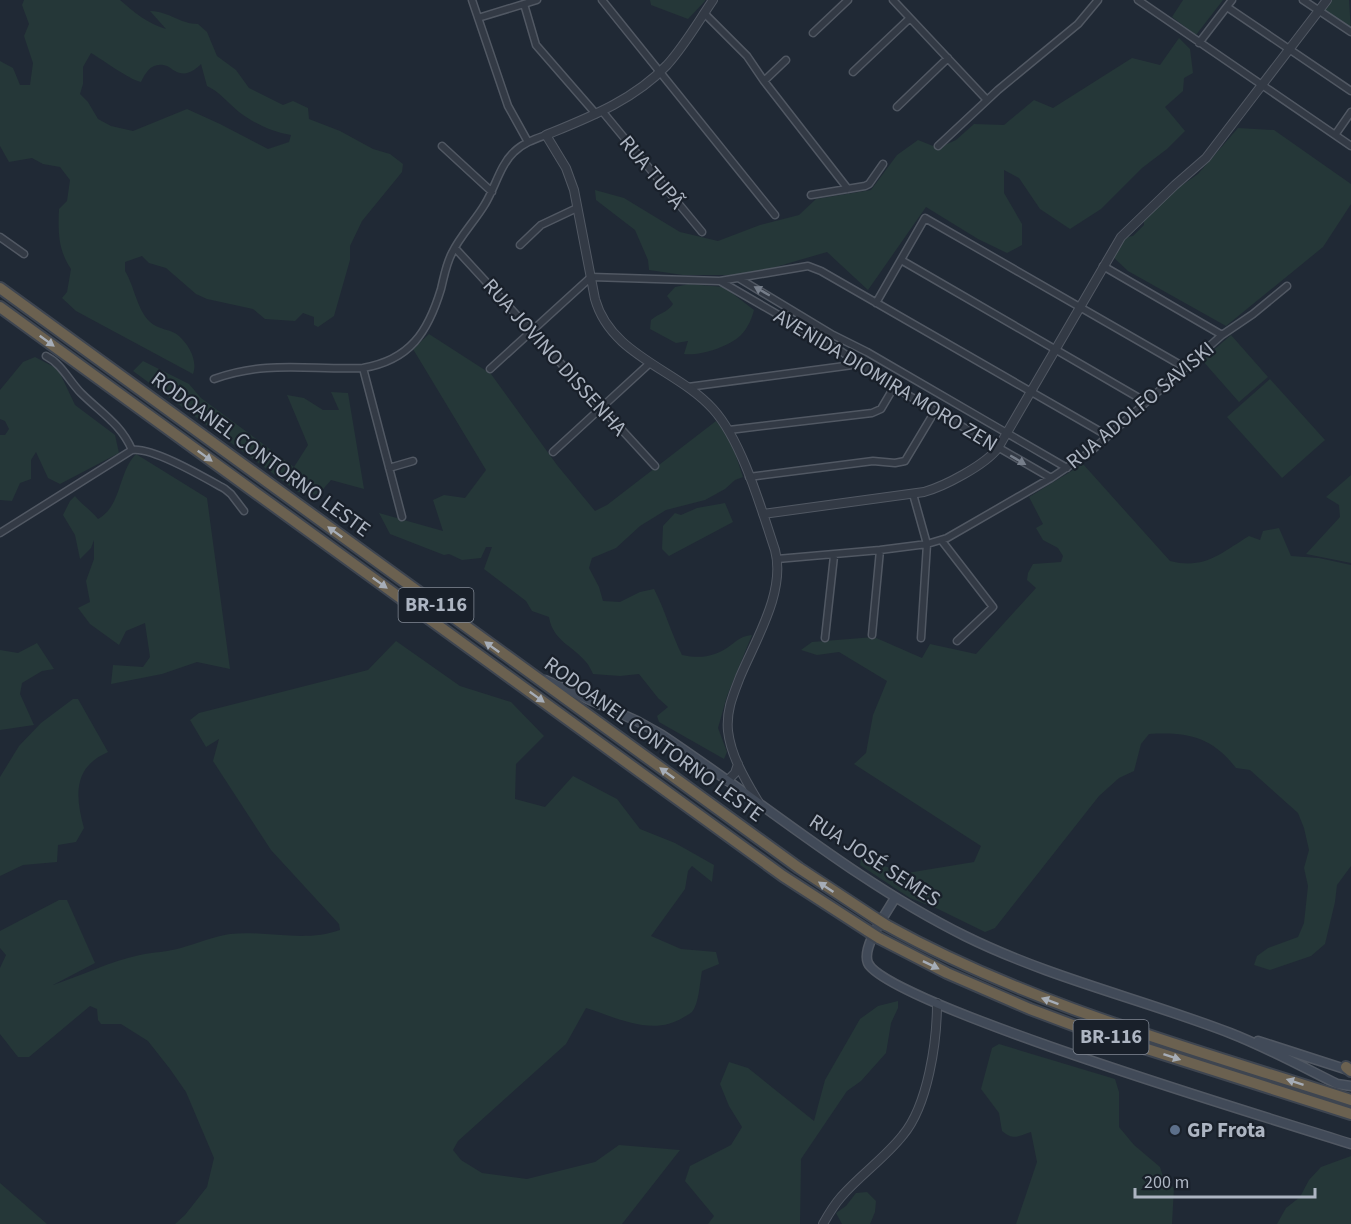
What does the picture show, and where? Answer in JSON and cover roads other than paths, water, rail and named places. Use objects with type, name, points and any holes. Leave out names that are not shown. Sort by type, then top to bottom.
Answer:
[{"type":"highway","name":"RODOANEL CONTORNO LESTE","points":[[0,288],[799,868],[886,925],[973,969],[1032,994],[1351,1100]]},
{"type":"highway","name":"RODOANEL CONTORNO LESTE","points":[[0,307],[783,876],[879,938],[947,973],[1030,1010],[1351,1114]]},
{"type":"main road","name":"RUA JOSÉ SEMES","points":[[523,669],[649,728],[760,804],[829,855],[895,898],[965,936],[1026,963],[1232,1034],[1350,1070]]},
{"type":"main road","points":[[895,898],[870,942],[867,953],[868,964],[880,975],[938,1003],[1018,1036],[1351,1144]]},
{"type":"main road","name":"RUA JOSÉ SEMES","points":[[1232,1034],[1337,1084],[1350,1086]]},
{"type":"street","points":[[472,0],[508,106],[528,142]]},
{"type":"street","points":[[478,18],[537,0]]},
{"type":"street","points":[[602,0],[775,215]]},
{"type":"street","points":[[214,379],[232,372],[257,367],[363,368],[380,365],[401,355],[419,339],[432,316],[449,260],[492,192],[510,157],[528,142],[599,113],[627,97],[660,72],[678,51],[713,0]]},
{"type":"street","points":[[813,33],[848,0]]},
{"type":"street","points":[[893,0],[987,100]]},
{"type":"street","points":[[938,146],[987,100],[1078,24],[1098,0]]},
{"type":"street","points":[[1138,0],[1199,44],[1351,146]]},
{"type":"street","points":[[1199,44],[1232,0]]},
{"type":"street","points":[[1303,0],[1351,32]]},
{"type":"street","points":[[762,514],[913,495],[941,486],[986,460],[998,448],[1103,266],[1126,231],[1206,158],[1327,0]]},
{"type":"street","name":"RUA TUPÃ","points":[[524,4],[536,45],[599,113],[702,232]]},
{"type":"street","points":[[1227,7],[1351,91]]},
{"type":"street","points":[[704,13],[742,50],[848,189]]},
{"type":"street","points":[[853,72],[910,18]]},
{"type":"street","points":[[897,107],[948,58]]},
{"type":"street","points":[[764,81],[786,60]]},
{"type":"street","points":[[1335,135],[1351,112]]},
{"type":"street","points":[[546,135],[566,168],[577,208],[597,307],[610,330],[624,344],[688,387],[713,408],[729,430],[749,477],[777,559],[778,576],[773,597],[728,709],[728,731],[738,764],[760,804]]},
{"type":"street","points":[[442,146],[492,192]]},
{"type":"street","points":[[811,195],[869,184],[883,164]]},
{"type":"street","points":[[520,245],[541,225],[577,208]]},
{"type":"street","points":[[876,303],[925,219],[1184,367]]},
{"type":"street","points":[[0,237],[24,254]]},
{"type":"street","name":"RUA JOVINO DISSENHA","points":[[455,248],[655,466]]},
{"type":"street","points":[[901,260],[1146,402]]},
{"type":"street","points":[[490,369],[591,277],[720,281],[808,266],[821,271],[1108,436]]},
{"type":"street","points":[[1103,266],[1222,335]]},
{"type":"street","name":"AVENIDA DIOMIRA MORO ZEN","points":[[740,279],[832,335],[867,352],[1067,468]]},
{"type":"street","name":"AVENIDA DIOMIRA MORO ZEN","points":[[720,281],[861,364],[894,387],[1051,478]]},
{"type":"street","name":"RUA ADOLFO SAVISKI","points":[[777,559],[880,550],[942,541],[1067,468],[1108,436],[1222,335],[1253,314],[1287,286]]},
{"type":"street","points":[[688,387],[861,364],[867,352]]},
{"type":"street","points":[[46,356],[59,365],[83,395],[122,431],[132,450]]},
{"type":"street","points":[[553,452],[651,363]]},
{"type":"street","points":[[363,368],[402,517]]},
{"type":"street","points":[[729,430],[872,413],[881,409],[894,387]]},
{"type":"street","points":[[749,477],[873,461],[895,463],[905,461],[935,411]]},
{"type":"street","points":[[0,532],[132,450],[138,449],[152,453],[215,484],[231,494],[244,511]]},
{"type":"street","points":[[389,468],[413,461]]},
{"type":"street","points":[[913,495],[927,544],[921,638]]},
{"type":"street","points":[[942,541],[993,608],[957,641]]},
{"type":"street","points":[[872,635],[880,550]]},
{"type":"street","points":[[825,638],[834,555]]},
{"type":"street","points":[[727,781],[735,773],[738,764]]},
{"type":"street","points":[[823,1224],[840,1198],[881,1159],[912,1124],[922,1097],[933,1050],[938,1003]]},
{"type":"place","name":"GP Frota","points":[[1175,1130]]}]
